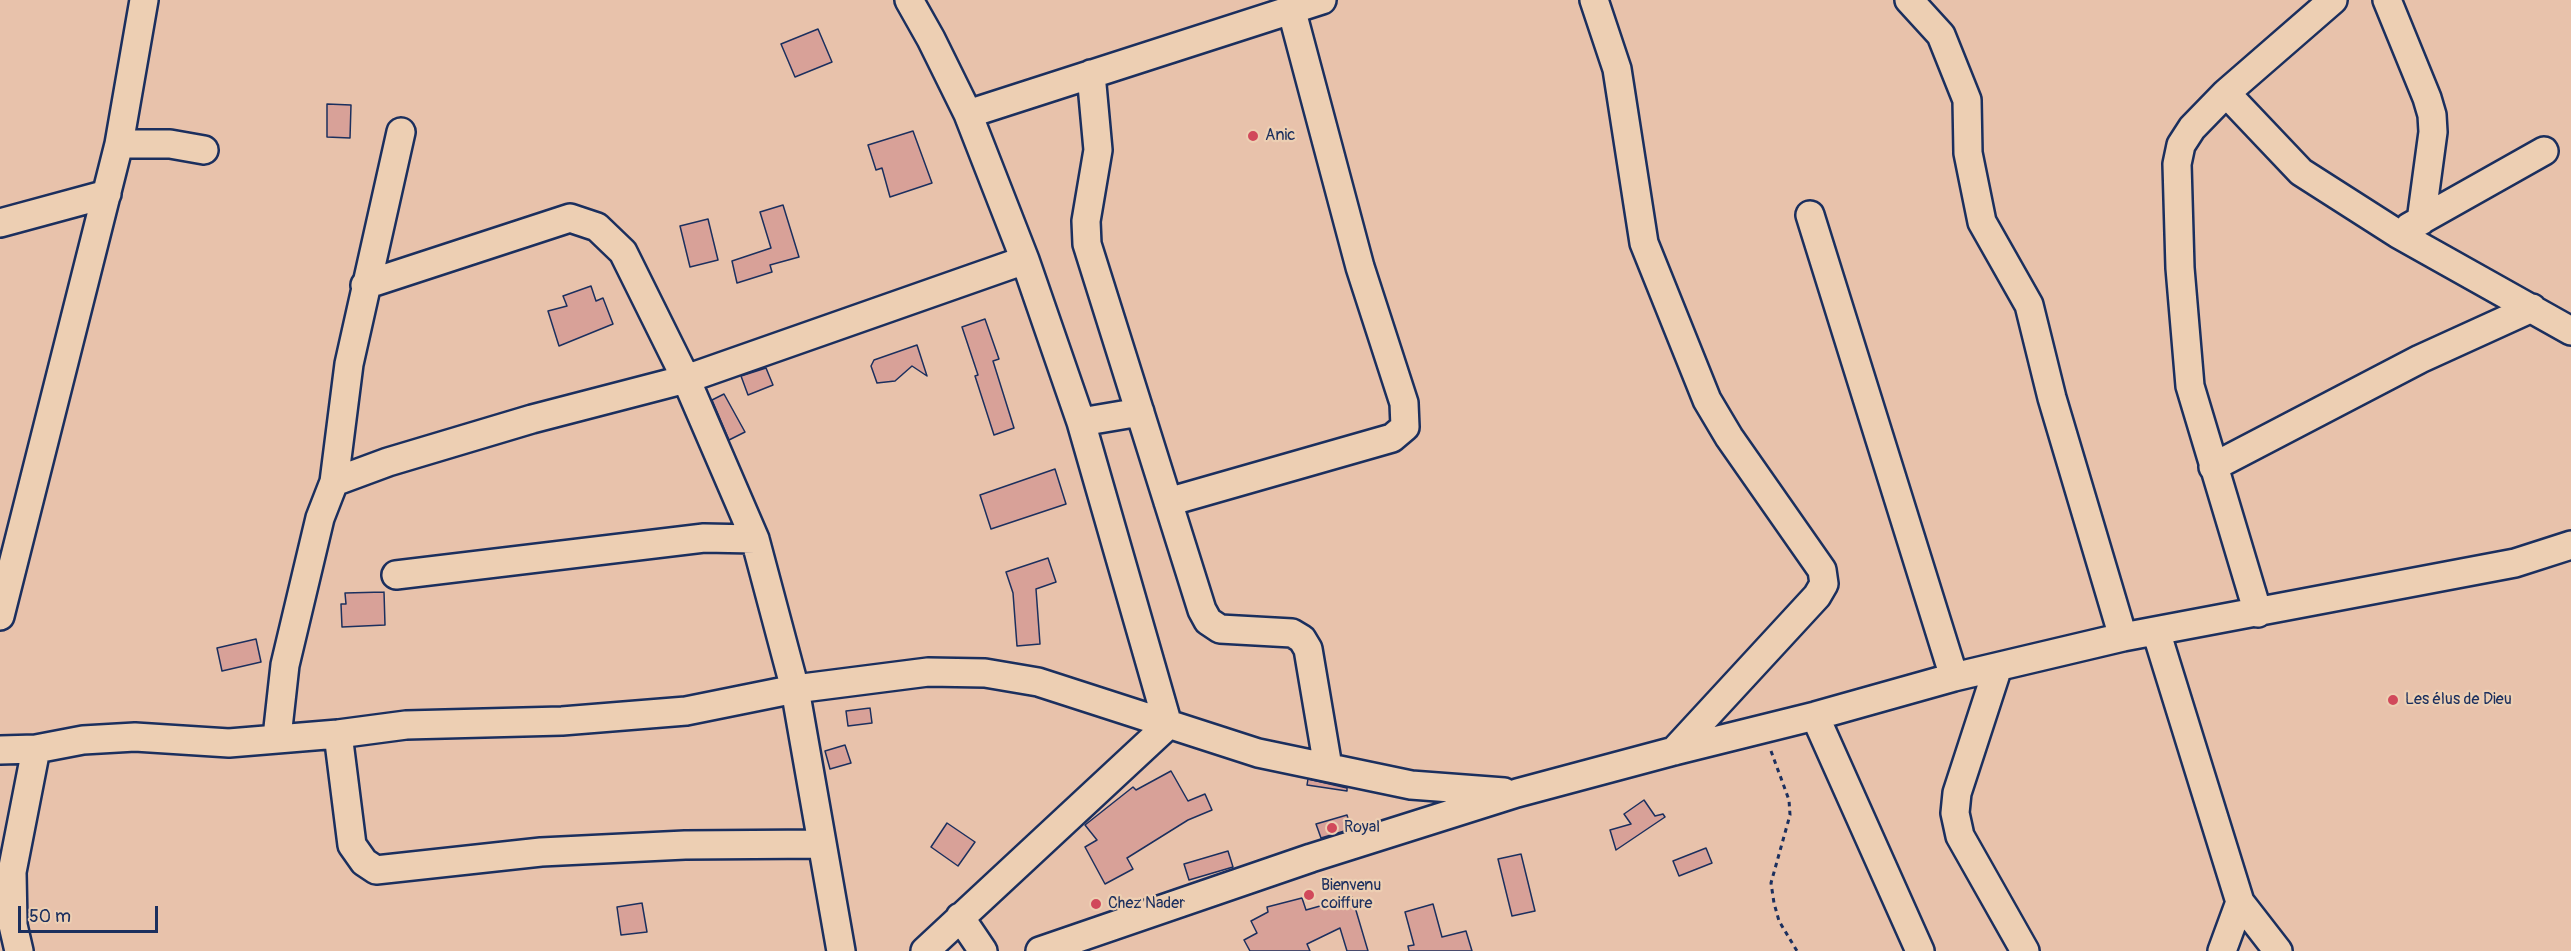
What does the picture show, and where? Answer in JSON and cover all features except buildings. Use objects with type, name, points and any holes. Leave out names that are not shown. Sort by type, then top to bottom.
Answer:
[{"type":"street","points":[[0,616],[3,589],[120,144],[144,0]]},
{"type":"street","points":[[909,0],[968,114],[1024,260],[1081,422],[1168,725]]},
{"type":"street","points":[[968,114],[1091,74],[1277,8],[1322,0]]},
{"type":"street","points":[[1594,0],[1617,69],[1644,243],[1707,400],[1729,437],[1822,570],[1824,584],[1817,597],[1674,752]]},
{"type":"street","points":[[1909,0],[1941,35],[1967,100],[1968,153],[1982,222],[2029,305],[2052,398],[2123,637]]},
{"type":"street","points":[[2258,613],[2190,387],[2181,268],[2177,164],[2181,145],[2192,128],[2226,93],[2333,0]]},
{"type":"street","points":[[2387,0],[2432,115],[2433,132],[2409,227]]},
{"type":"street","points":[[1168,502],[1392,438],[1405,427],[1404,403],[1277,8]]},
{"type":"street","points":[[1091,74],[1098,150],[1086,221],[1087,244],[1202,610],[1208,621],[1220,629],[1292,633],[1302,639],[1308,649],[1328,767]]},
{"type":"street","points":[[2226,93],[2301,172],[2409,227],[2571,331]]},
{"type":"street","points":[[277,738],[285,665],[320,518],[333,482],[349,364],[401,132]]},
{"type":"street","points":[[120,144],[170,144],[204,150]]},
{"type":"street","points":[[2409,227],[2544,151]]},
{"type":"street","points":[[0,223],[107,194]]},
{"type":"street","points":[[1810,214],[1954,677]]},
{"type":"street","points":[[365,285],[570,218],[597,226],[623,252],[686,379],[755,539],[795,689],[841,951]]},
{"type":"street","points":[[333,482],[388,462],[532,419],[686,379],[1024,260]]},
{"type":"street","points":[[2213,467],[2420,359],[2532,308]]},
{"type":"street","points":[[1081,422],[1140,412]]},
{"type":"street","points":[[396,575],[704,538],[755,539]]},
{"type":"street","points":[[1040,951],[1311,858],[1517,794],[1954,677],[2123,637],[2515,563],[2571,545]]},
{"type":"street","points":[[2156,631],[2240,902],[2278,951]]},
{"type":"street","points":[[1998,667],[1957,793],[1954,813],[1960,836],[2025,951]]},
{"type":"street","points":[[0,750],[36,749],[83,740],[135,737],[229,743],[338,734],[406,725],[562,722],[686,711],[795,689],[928,672],[984,673],[1038,682],[1258,753],[1411,785],[1517,794]]},
{"type":"street","points":[[1815,716],[1920,951]]},
{"type":"street","points":[[926,951],[1168,725]]},
{"type":"street","points":[[338,734],[352,845],[364,862],[376,870],[541,852],[686,845],[822,844]]},
{"type":"street","points":[[19,951],[13,925],[12,872],[36,749]]},
{"type":"street","points":[[2222,951],[2240,902]]},
{"type":"street","points":[[960,917],[983,951]]},
{"type":"path","points":[[1763,729],[1789,801],[1790,815],[1771,883],[1773,903],[1779,921],[1797,951]]},
{"type":"place","name":"Anic","points":[[1253,136]]},
{"type":"place","name":"Les élus de Dieu","points":[[2393,700]]},
{"type":"place","name":"Royal","points":[[1332,828]]},
{"type":"place","name":"Bienvenu coiffure","points":[[1309,895]]},
{"type":"place","name":"Chez Nader","points":[[1096,904]]}]
